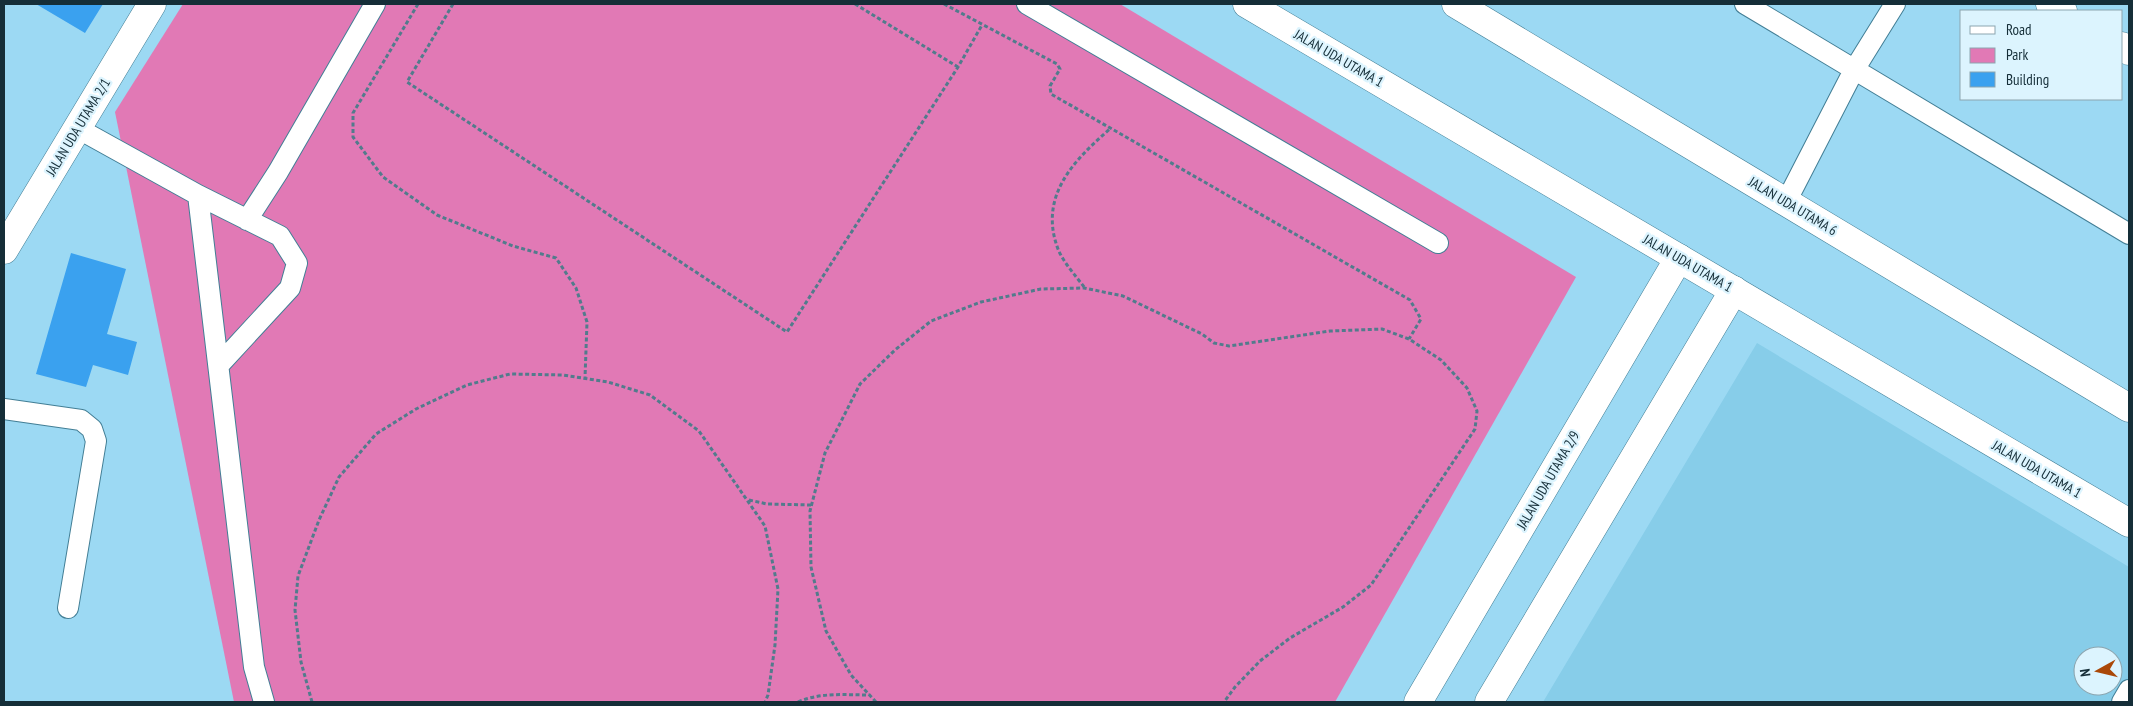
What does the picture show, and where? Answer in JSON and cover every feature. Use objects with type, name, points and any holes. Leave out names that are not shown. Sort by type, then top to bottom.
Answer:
[{"type":"street","name":"JALAN UDA UTAMA 2/1","points":[[4,250],[152,4]]},
{"type":"street","name":"JALAN UDA UTAMA 1","points":[[1247,4],[2129,523]]},
{"type":"street","name":"JALAN UDA UTAMA 6","points":[[1456,4],[2129,408]]},
{"type":"street","name":"JALAN UDA UTAMA 2/9","points":[[1418,702],[1679,258]]},
{"type":"street","points":[[1489,702],[1734,290]]},
{"type":"lane","points":[[247,220],[278,172],[375,4]]},
{"type":"lane","points":[[1027,4],[1057,11],[1438,243]]},
{"type":"lane","points":[[1745,4],[2129,234]]},
{"type":"lane","points":[[1786,202],[1854,70],[1895,4]]},
{"type":"lane","points":[[77,128],[198,195],[280,236],[297,263],[290,288],[220,365]]},
{"type":"lane","points":[[198,195],[220,365],[254,667],[264,702]]},
{"type":"lane","points":[[4,409],[81,420],[92,428],[96,441],[68,608]]},
{"type":"lane","points":[[2122,702],[2129,690]]},
{"type":"path","points":[[418,4],[353,113],[353,137],[384,177],[437,215],[513,246],[556,258],[576,288],[587,322],[585,378]]},
{"type":"path","points":[[454,4],[407,82],[787,332],[958,66],[982,25]]},
{"type":"path","points":[[855,4],[958,66]]},
{"type":"path","points":[[944,4],[1057,64],[1060,68],[1050,86],[1051,94],[1410,300],[1421,319],[1409,340]]},
{"type":"path","points":[[1084,288],[1058,250],[1052,209],[1059,188],[1083,152],[1111,128]]},
{"type":"path","points":[[876,702],[851,675],[826,631],[811,567],[810,511],[824,453],[860,384],[895,350],[931,321],[982,302],[1041,289],[1084,288],[1123,296],[1202,334],[1214,343],[1228,346],[1330,331],[1382,329],[1409,340],[1441,360],[1467,388],[1477,411],[1475,429],[1371,585],[1343,607],[1290,638],[1260,661],[1224,702]]},
{"type":"path","points":[[312,702],[301,662],[296,610],[298,576],[319,520],[339,477],[376,434],[416,409],[467,385],[510,374],[563,375],[608,382],[650,395],[699,431],[764,526],[778,589],[775,645],[768,695],[765,702]]},
{"type":"path","points":[[748,500],[775,505],[812,505]]},
{"type":"path","points":[[798,702],[810,697],[824,695],[870,695]]},
{"type":"shaded area","points":[[1757,343],[2129,567],[2129,702],[1543,702]]},
{"type":"green space","points":[[183,4],[1120,4],[1576,277],[1335,702],[234,702],[115,112]]},
{"type":"building","points":[[36,4],[103,4],[85,33]]},
{"type":"building","points":[[71,253],[126,269],[107,334],[137,342],[128,375],[93,365],[86,387],[36,374]]}]
